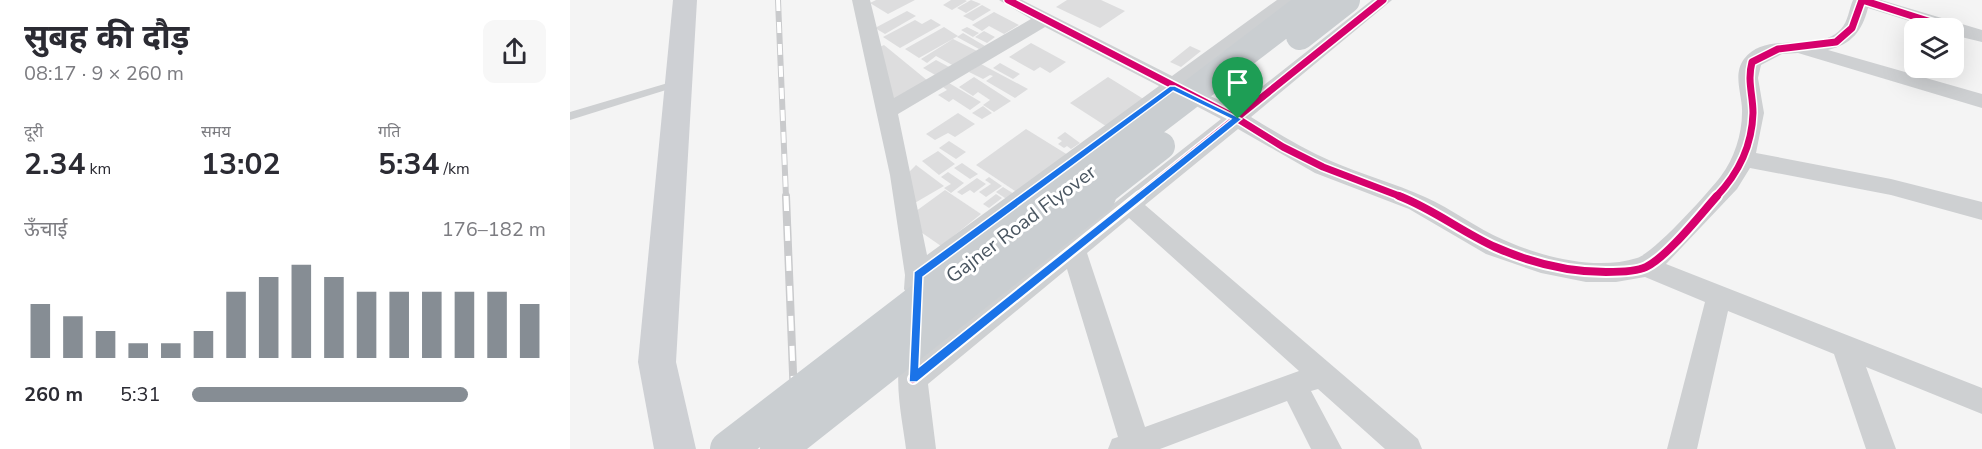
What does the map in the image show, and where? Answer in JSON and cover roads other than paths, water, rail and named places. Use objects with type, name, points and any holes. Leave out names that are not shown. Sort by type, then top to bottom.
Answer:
[{"type":"main road","name":"Gajner Road Flyover","points":[[728,449],[1314,0]]},
{"type":"main road","name":"Gajner Road Flyover","points":[[778,449],[1346,0]]},
{"type":"street","points":[[673,448],[657,362],[685,0]]},
{"type":"street","points":[[861,0],[887,111],[918,275],[913,379],[921,449]]},
{"type":"street","points":[[1008,0],[1238,119],[1283,147],[1323,167],[1417,203],[1495,248],[1541,263],[1586,272],[1616,272],[1646,267],[1671,246],[1729,183],[1744,159],[1752,113],[1748,78],[1752,62],[1764,54],[1782,48],[1828,44],[1840,39],[1850,30],[1862,0],[1918,18]]},
{"type":"street","points":[[918,275],[1289,0]]},
{"type":"street","points":[[913,379],[1383,0]]},
{"type":"street","points":[[887,111],[1043,20]]},
{"type":"street","points":[[1964,32],[1982,36]]},
{"type":"street","points":[[1798,48],[1982,101]]},
{"type":"street","points":[[1744,159],[1891,187],[1982,211]]},
{"type":"street","points":[[1130,205],[1407,449]]},
{"type":"street","points":[[1074,250],[1132,447],[1321,375]]},
{"type":"street","points":[[1646,267],[1982,401]]},
{"type":"street","points":[[1682,449],[1719,296]]},
{"type":"street","points":[[1845,347],[1881,449]]},
{"type":"street","points":[[1293,386],[1327,449]]},
{"type":"lane","points":[[570,116],[679,82]]},
{"type":"railway","points":[[778,0],[786,197]]},
{"type":"railway","points":[[786,196],[796,449]]}]
